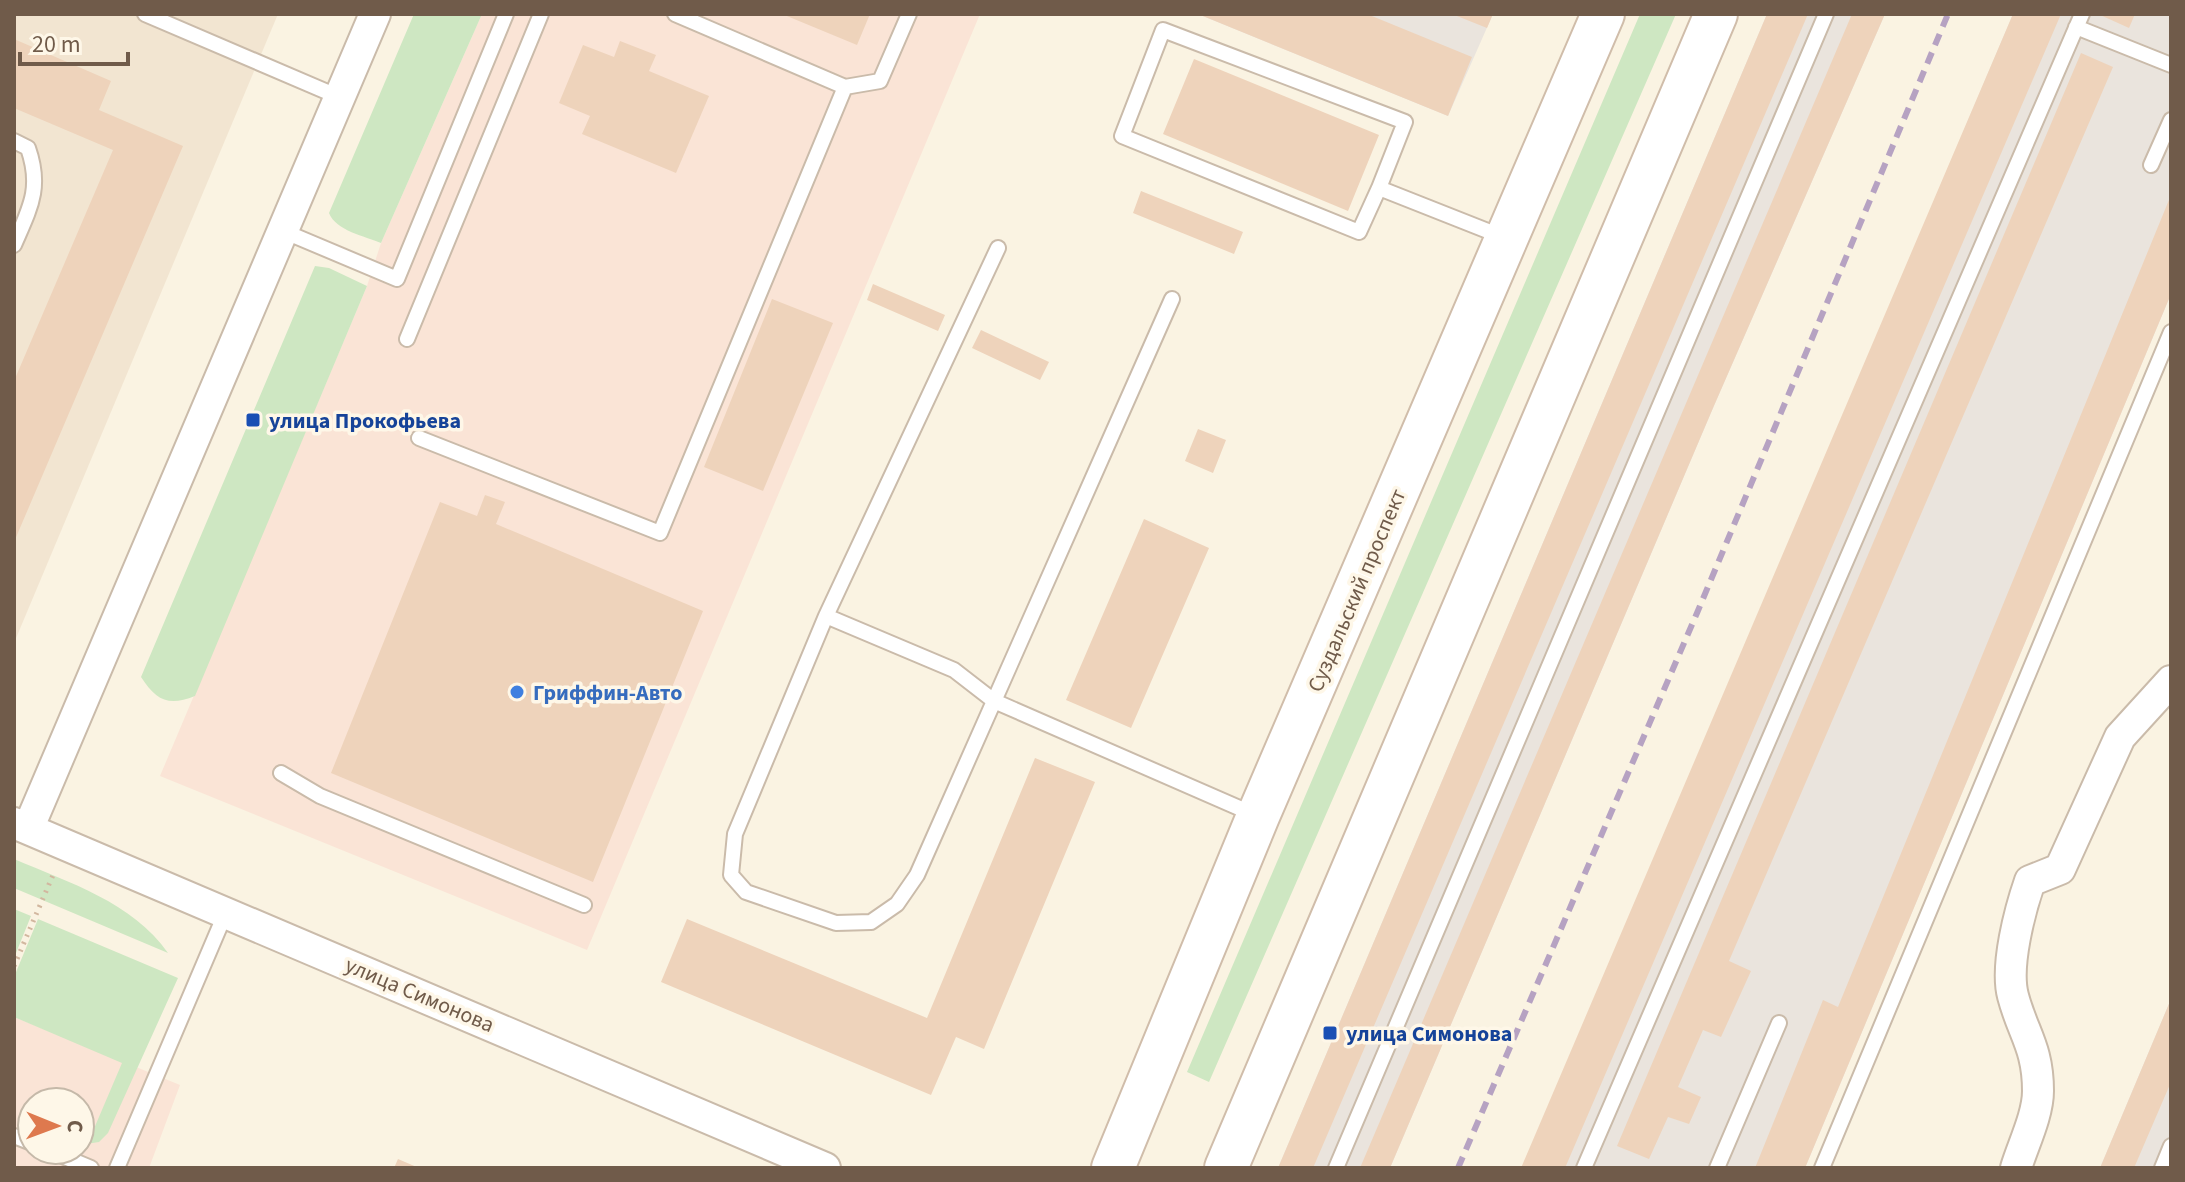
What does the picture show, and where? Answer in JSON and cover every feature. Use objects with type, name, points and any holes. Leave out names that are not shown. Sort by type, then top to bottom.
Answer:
[{"type":"main road","name":"Суздальский проспект","points":[[1113,1168],[1258,816],[1603,14]]},
{"type":"main road","points":[[1226,1168],[1716,14]]},
{"type":"street","points":[[21,826],[375,14]]},
{"type":"street","points":[[2016,1168],[2038,1095],[2036,1053],[2012,995],[2011,970],[2022,905],[2030,881],[2060,869],[2120,737],[2171,681]]},
{"type":"street","name":"улица Симонова","points":[[21,826],[825,1168]]},
{"type":"lane","points":[[145,14],[339,97]]},
{"type":"lane","points":[[283,231],[397,279],[506,14]]},
{"type":"lane","points":[[407,339],[541,14]]},
{"type":"lane","points":[[675,14],[845,87],[880,81],[909,14]]},
{"type":"lane","points":[[1336,1168],[1826,14]]},
{"type":"lane","points":[[1584,1168],[2079,21],[2171,65]]},
{"type":"lane","points":[[1163,30],[1405,122],[1379,188],[1359,232],[1122,136],[1163,30]]},
{"type":"lane","points":[[419,438],[660,533],[845,87]]},
{"type":"lane","points":[[2151,165],[2171,120]]},
{"type":"lane","points":[[14,141],[28,148],[37,174],[29,211],[14,245]]},
{"type":"lane","points":[[1379,188],[1507,239]]},
{"type":"lane","points":[[998,248],[826,616],[735,834],[731,875],[746,892],[836,923],[871,922],[897,904],[917,875],[1172,299]]},
{"type":"lane","points":[[1822,1168],[2171,332]]},
{"type":"lane","points":[[826,616],[954,670],[994,701],[1258,816]]},
{"type":"lane","points":[[281,773],[320,796],[584,905]]},
{"type":"lane","points":[[117,1168],[226,912]]},
{"type":"lane","points":[[1717,1168],[1779,1023]]},
{"type":"lane","points":[[2162,1168],[2171,1146]]},
{"type":"path","points":[[14,966],[38,908]]},
{"type":"shaded area","points":[[14,14],[278,14],[14,643]]},
{"type":"shaded area","points":[[482,14],[980,14],[587,950],[160,776],[367,286],[381,243]]},
{"type":"shaded area","points":[[1198,14],[1493,14],[1448,116]]},
{"type":"shaded area","points":[[1767,14],[1885,14],[1713,408],[1390,1168],[1278,1168]]},
{"type":"shaded area","points":[[2013,14],[2171,14],[2171,294],[1805,1168],[1525,1168]]},
{"type":"shaded area","points":[[2171,999],[2171,1168],[2100,1168]]},
{"type":"shaded area","points":[[14,1017],[180,1085],[149,1168],[14,1168]]},
{"type":"green space","points":[[414,14],[482,14],[381,243],[344,229],[329,213]]},
{"type":"green space","points":[[1640,14],[1676,14],[1209,1082],[1187,1072]]},
{"type":"green space","points":[[315,266],[329,268],[367,286],[195,696],[177,701],[164,699],[152,691],[141,677]]},
{"type":"green space","points":[[14,859],[118,907],[137,920],[168,953],[14,888]]},
{"type":"green space","points":[[14,909],[31,916],[14,958]]},
{"type":"green space","points":[[38,919],[178,978],[108,1133],[99,1142],[96,1142],[96,1124],[122,1063],[14,1017],[14,977]]},
{"type":"building","points":[[782,14],[870,14],[857,45]]},
{"type":"building","points":[[1198,14],[1367,14],[1472,57],[1448,116]]},
{"type":"building","points":[[1452,14],[1493,14],[1487,28]]},
{"type":"building","points":[[1767,14],[1808,14],[1313,1168],[1278,1168]]},
{"type":"building","points":[[1852,14],[1885,14],[1713,408],[1390,1168],[1360,1168]]},
{"type":"building","points":[[2013,14],[2061,14],[1565,1168],[1521,1168]]},
{"type":"building","points":[[2098,14],[2135,14],[2129,28]]},
{"type":"building","points":[[14,39],[111,81],[99,110],[183,146],[14,542],[14,381],[113,150],[14,108]]},
{"type":"building","points":[[620,41],[656,55],[649,71],[709,96],[676,173],[582,134],[590,116],[559,103],[583,45],[614,57]]},
{"type":"building","points":[[2081,53],[2113,67],[1729,961],[1751,971],[1721,1037],[1703,1030],[1678,1087],[1701,1097],[1689,1124],[1668,1117],[1649,1159],[1617,1146]]},
{"type":"building","points":[[1194,59],[1379,135],[1348,211],[1163,134]]},
{"type":"building","points":[[1141,191],[1243,232],[1234,254],[1133,213]]},
{"type":"building","points":[[2171,195],[2171,294],[1805,1168],[1755,1168],[1823,1000],[1838,1007]]},
{"type":"building","points":[[873,284],[945,315],[938,331],[867,300]]},
{"type":"building","points":[[772,299],[833,323],[763,491],[704,467]]},
{"type":"building","points":[[981,330],[1049,362],[1040,380],[972,348]]},
{"type":"building","points":[[1198,429],[1226,440],[1213,473],[1185,461]]},
{"type":"building","name":"Гриффин-Авто","points":[[485,495],[505,502],[496,524],[703,611],[593,882],[331,773],[440,502],[477,516]]},
{"type":"building","points":[[1144,519],[1209,548],[1131,728],[1066,700]]},
{"type":"building","points":[[1035,758],[1095,782],[984,1049],[956,1037],[931,1095],[661,982],[687,919],[927,1018]]},
{"type":"building","points":[[2171,999],[2171,1082],[2134,1168],[2100,1168]]},
{"type":"building","points":[[398,1159],[419,1168],[394,1168]]},
{"type":"railway","points":[[1458,1168],[1697,613],[1948,14]]},
{"type":"place","name":"улица Прокофьева","points":[[253,420]]},
{"type":"place","name":"Гриффин-Авто","points":[[517,692]]},
{"type":"place","name":"улица Симонова","points":[[1330,1033]]}]
